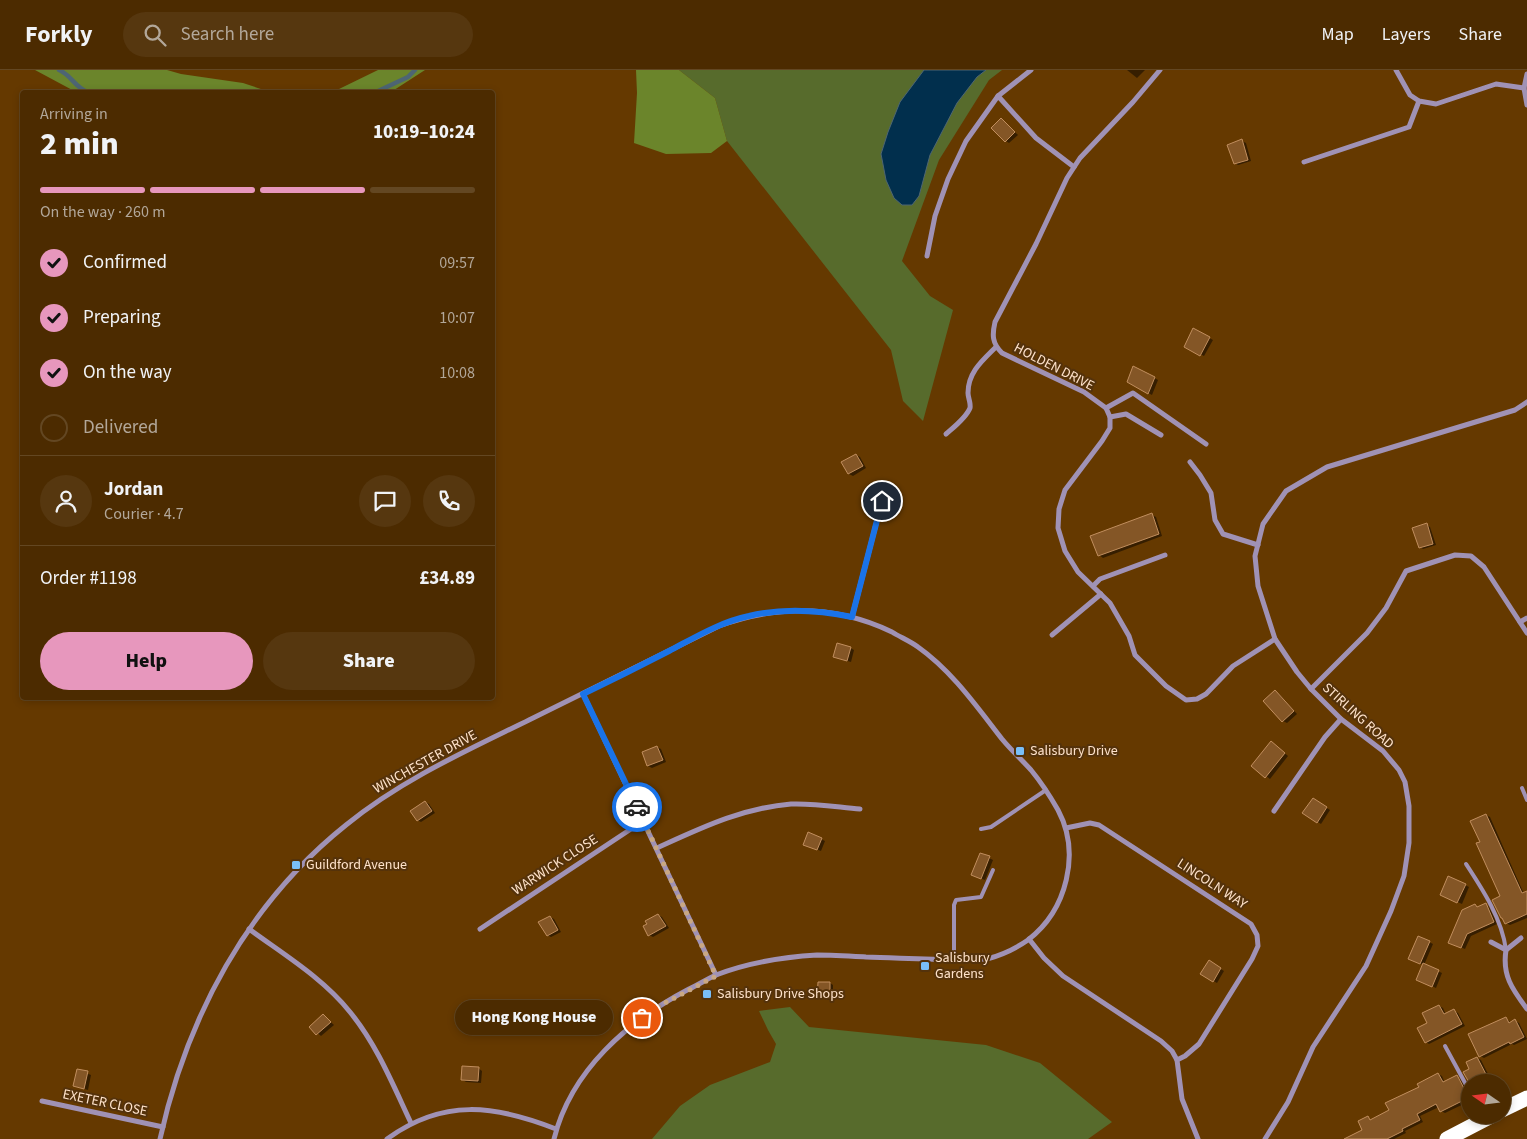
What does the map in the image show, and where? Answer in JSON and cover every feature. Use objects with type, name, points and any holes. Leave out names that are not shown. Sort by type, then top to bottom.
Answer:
[{"type":"highway","points":[[1511,1106],[1527,1098]]},
{"type":"highway","points":[[1447,1139],[1473,1124]]},
{"type":"street","points":[[927,256],[935,216],[948,179],[966,141],[998,96],[1031,70]]},
{"type":"street","name":"HOLDEN DRIVE","points":[[1106,408],[1084,392],[1002,354],[996,347],[993,330],[995,322],[1074,167],[1160,70]]},
{"type":"street","points":[[1396,70],[1410,95],[1419,101],[1436,104],[1496,84],[1524,88]]},
{"type":"street","points":[[1527,74],[1524,88],[1527,105]]},
{"type":"street","points":[[998,96],[1036,138],[1074,167]]},
{"type":"street","points":[[1304,162],[1409,128],[1419,101]]},
{"type":"street","name":"HOLDEN DRIVE","points":[[946,434],[965,416],[970,407],[968,392],[971,377],[978,364],[996,347]]},
{"type":"street","points":[[1206,444],[1133,393],[1106,408],[1110,417],[1110,428],[1065,490],[1059,509],[1058,528],[1065,551],[1078,572],[1110,603],[1136,655],[1166,686],[1186,700],[1197,699],[1206,694],[1233,666],[1274,639]]},
{"type":"street","name":"STIRLING ROAD","points":[[1265,1139],[1288,1102],[1313,1047],[1366,966],[1391,911],[1404,876],[1409,843],[1409,806],[1404,782],[1399,770],[1383,751],[1341,719],[1311,689],[1274,639],[1258,586],[1255,556],[1263,524],[1286,491],[1327,467],[1515,410],[1527,403]]},
{"type":"street","points":[[1110,417],[1126,414],[1161,435]]},
{"type":"street","points":[[1190,462],[1211,494],[1215,520],[1223,534],[1258,544]]},
{"type":"street","points":[[852,617],[882,501]]},
{"type":"street","points":[[1093,586],[1100,579],[1165,555]]},
{"type":"street","points":[[1311,689],[1367,633],[1386,608],[1406,571],[1455,555],[1471,556],[1484,567],[1527,634]]},
{"type":"street","points":[[1052,635],[1101,594]]},
{"type":"street","points":[[554,1139],[556,1128],[572,1092],[608,1047],[623,1032],[661,1005],[716,976],[739,968],[777,960],[816,956],[987,959],[1011,951],[1029,939],[1055,908],[1068,876],[1069,853],[1066,828],[1059,811],[1031,770],[968,697],[917,646],[867,621],[852,617],[804,611],[767,613],[749,616],[719,626],[583,694],[716,976]]},
{"type":"street","points":[[1520,622],[1527,618]]},
{"type":"street","name":"WINCHESTER DRIVE","points":[[160,1139],[177,1075],[204,1006],[216,983],[249,929],[281,889],[310,858],[344,826],[410,780],[583,694]]},
{"type":"street","points":[[1274,811],[1325,737],[1341,719]]},
{"type":"street","points":[[657,848],[717,820],[765,808],[793,804],[860,809]]},
{"type":"street","name":"WARWICK CLOSE","points":[[480,929],[644,821]]},
{"type":"street","name":"LINCOLN WAY","points":[[1066,828],[1090,823],[1099,825],[1251,924],[1257,935],[1258,946],[1252,958],[1215,1019],[1198,1044],[1185,1056],[1177,1060]]},
{"type":"street","points":[[249,929],[325,986],[350,1010],[372,1042],[411,1123]]},
{"type":"street","points":[[1521,938],[1506,950],[1505,969],[1514,991],[1527,1009]]},
{"type":"street","points":[[1029,939],[1044,958],[1063,976],[1161,1041],[1172,1051],[1177,1060],[1182,1099],[1198,1139]]},
{"type":"street","points":[[1491,942],[1506,950]]},
{"type":"street","name":"EXETER CLOSE","points":[[42,1101],[163,1127]]},
{"type":"street","points":[[387,1139],[411,1123],[444,1112],[476,1109],[518,1115],[556,1128]]},
{"type":"lane","points":[[1522,788],[1527,800]]},
{"type":"lane","points":[[981,829],[991,827],[1046,790]]},
{"type":"lane","points":[[1466,864],[1485,893],[1504,936],[1506,950]]},
{"type":"lane","points":[[954,959],[954,905],[956,900],[981,896],[993,870]]},
{"type":"lane","points":[[1521,938],[1527,936]]},
{"type":"lane","points":[[1445,1046],[1461,1075]]},
{"type":"green space","points":[[35,70],[167,70],[181,74],[243,83],[264,90],[72,90]]},
{"type":"green space","points":[[378,70],[425,70],[394,90],[331,90],[339,89]]},
{"type":"green space","points":[[636,70],[679,70],[715,98],[727,141],[711,153],[666,154],[634,143],[637,93]]},
{"type":"green space","points":[[679,70],[1002,70],[989,80],[939,160],[902,261],[930,296],[953,310],[923,421],[903,401],[891,350],[727,141],[715,98]]},
{"type":"green space","points":[[790,1007],[809,1027],[986,1045],[1040,1063],[1112,1122],[1088,1139],[652,1139],[680,1106],[710,1085],[770,1062],[776,1044],[759,1011]]},
{"type":"water","points":[[924,70],[986,70],[977,77],[957,103],[930,155],[919,196],[912,205],[902,205],[894,198],[886,180],[881,154],[900,102]]},
{"type":"building","points":[[1001,118],[1015,132],[1005,142],[991,128]]},
{"type":"building","points":[[1242,139],[1248,160],[1234,164],[1227,145]]},
{"type":"building","points":[[1193,328],[1210,337],[1200,356],[1184,347]]},
{"type":"building","points":[[1133,366],[1155,377],[1148,394],[1127,382]]},
{"type":"building","points":[[856,454],[863,466],[848,474],[841,462]]},
{"type":"building","points":[[1152,513],[1159,534],[1098,556],[1090,536]]},
{"type":"building","points":[[1427,523],[1433,544],[1419,548],[1412,528]]},
{"type":"building","points":[[837,643],[851,647],[847,661],[833,657]]},
{"type":"building","points":[[1275,690],[1294,711],[1282,722],[1263,701]]},
{"type":"building","points":[[1271,741],[1285,753],[1265,778],[1251,766]]},
{"type":"building","points":[[657,746],[663,760],[647,766],[642,752]]},
{"type":"building","points":[[1313,798],[1327,807],[1317,823],[1302,813]]},
{"type":"building","points":[[425,801],[432,811],[417,821],[410,811]]},
{"type":"building","points":[[1486,814],[1522,893],[1527,891],[1527,914],[1505,924],[1492,900],[1500,896],[1476,843],[1480,842],[1470,821]]},
{"type":"building","points":[[808,832],[822,838],[817,850],[803,845]]},
{"type":"building","points":[[980,853],[990,856],[981,879],[971,875]]},
{"type":"building","points":[[1448,876],[1466,884],[1457,903],[1440,895]]},
{"type":"building","points":[[1486,903],[1494,922],[1467,934],[1461,948],[1448,943],[1462,910],[1475,904],[1477,907]]},
{"type":"building","points":[[658,914],[666,926],[648,936],[643,926],[647,924],[645,921]]},
{"type":"building","points":[[550,916],[558,930],[547,936],[538,922]]},
{"type":"building","points":[[1418,936],[1430,941],[1420,964],[1408,959]]},
{"type":"building","points":[[1209,960],[1221,968],[1213,982],[1200,974]]},
{"type":"building","points":[[1423,963],[1439,970],[1432,987],[1416,980]]},
{"type":"building","points":[[818,982],[830,982],[830,998],[817,998]]},
{"type":"building","points":[[1439,1005],[1444,1014],[1454,1009],[1462,1024],[1425,1043],[1417,1028],[1427,1023],[1422,1013]]},
{"type":"building","points":[[323,1014],[331,1022],[316,1035],[309,1027]]},
{"type":"building","points":[[1506,1017],[1509,1023],[1515,1019],[1524,1037],[1510,1044],[1509,1042],[1479,1057],[1468,1034]]},
{"type":"building","points":[[1477,1057],[1486,1074],[1464,1074],[1463,1072],[1469,1069],[1466,1062]]},
{"type":"building","points":[[462,1066],[479,1067],[478,1081],[461,1080]]},
{"type":"building","points":[[77,1069],[88,1071],[84,1089],[73,1086]]},
{"type":"building","points":[[1438,1073],[1443,1082],[1457,1075],[1461,1083],[1461,1102],[1440,1112],[1436,1104],[1417,1114],[1420,1120],[1387,1139],[1344,1139],[1362,1130],[1358,1121],[1368,1116],[1370,1120],[1389,1110],[1385,1103],[1419,1087],[1417,1084]]},
{"type":"waterway","points":[[59,70],[84,90]]},
{"type":"waterway","points":[[380,90],[408,77],[415,70]]},
{"type":"way so far","points":[[637,807],[716,976],[661,1005],[642,1018]]},
{"type":"place","name":"Salisbury Drive","points":[[1020,751]]},
{"type":"place","name":"Guildford Avenue","points":[[296,865]]},
{"type":"place","name":"Salisbury Gardens","points":[[925,966]]},
{"type":"place","name":"Salisbury Drive Shops","points":[[707,994]]},
{"type":"place","name":"Hong Kong House","points":[[642,1018]]},
{"type":"route","points":[[637,807],[583,694],[719,626],[735,620],[767,613],[804,611],[852,617],[882,501]]}]
